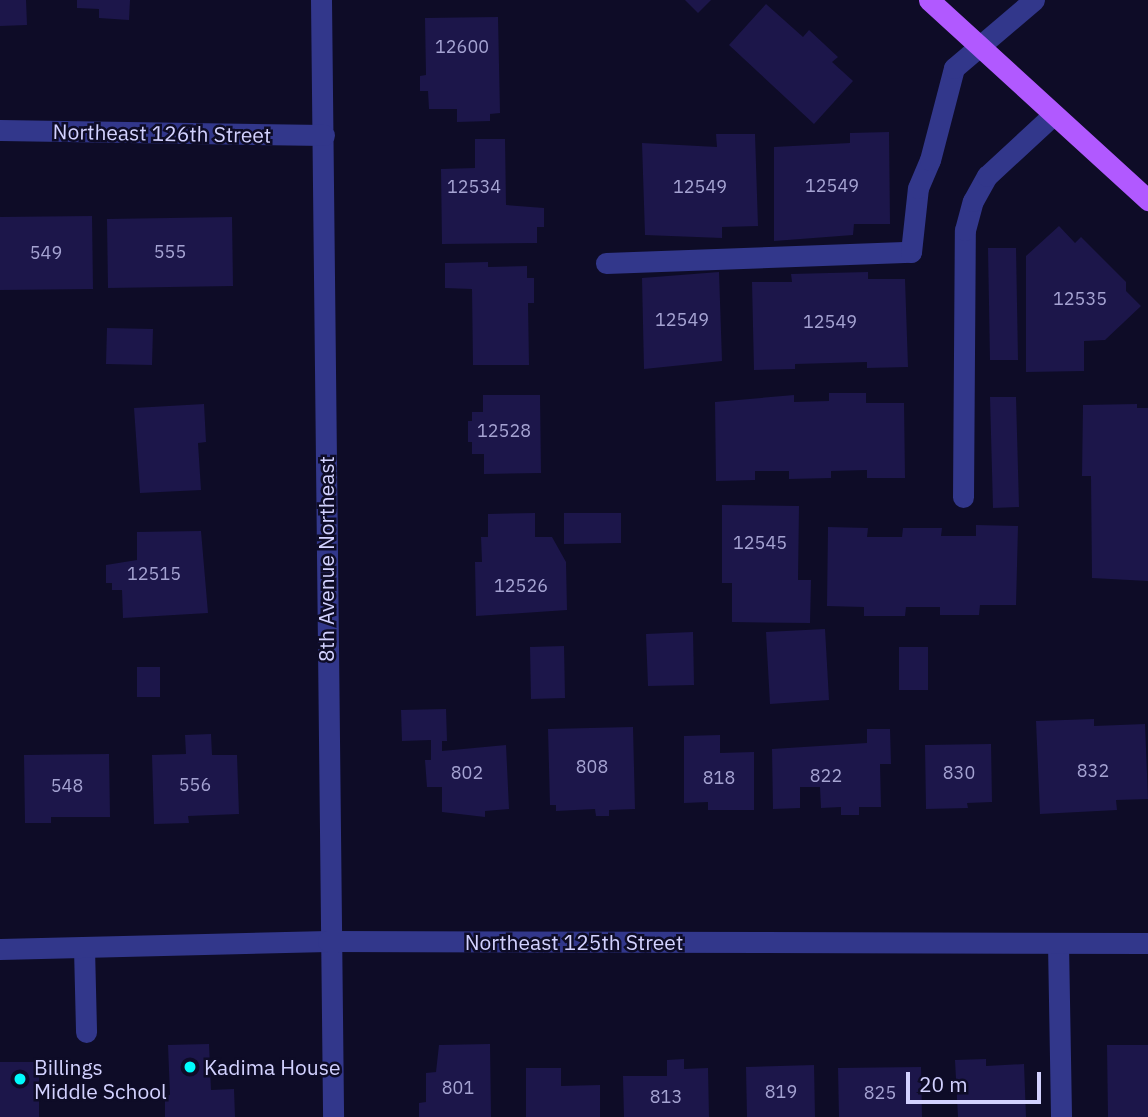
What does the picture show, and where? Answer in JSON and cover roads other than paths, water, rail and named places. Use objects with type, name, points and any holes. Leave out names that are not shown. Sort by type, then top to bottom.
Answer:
[{"type":"main road","points":[[929,0],[1148,200]]},
{"type":"street","name":"8th Avenue Northeast","points":[[321,0],[328,941],[333,1117]]},
{"type":"street","points":[[606,263],[911,252],[918,188],[930,160],[943,99],[954,68],[1034,0]]},
{"type":"street","points":[[963,497],[965,230],[973,201],[986,176],[1054,114]]},
{"type":"street","name":"Northeast 126th Street","points":[[0,130],[324,135]]},
{"type":"street","name":"Northeast 125th Street","points":[[0,949],[328,941],[1148,943]]},
{"type":"street","points":[[1058,943],[1061,1117]]},
{"type":"street","points":[[84,948],[86,1031]]},
{"type":"place","name":"Kadima House","points":[[190,1067]]},
{"type":"place","name":"Billings Middle School","points":[[20,1079]]}]
